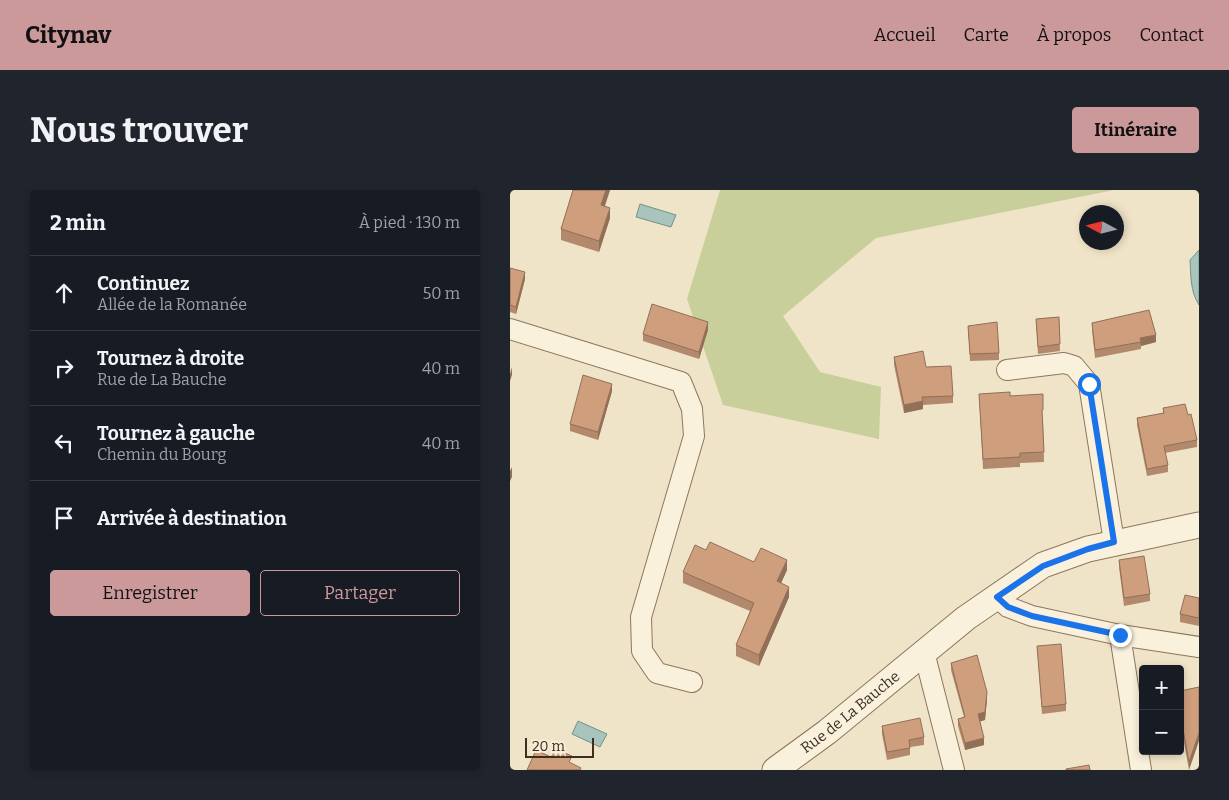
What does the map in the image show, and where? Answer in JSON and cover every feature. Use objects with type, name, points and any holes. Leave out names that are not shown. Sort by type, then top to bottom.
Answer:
[{"type":"street","points":[[510,329],[681,382],[692,409],[694,436],[641,617],[642,651],[657,673],[692,682]]},
{"type":"street","points":[[1007,370],[1064,363],[1074,366],[1089,384],[1114,542]]},
{"type":"street","name":"Rue de La Bauche","points":[[775,770],[827,732],[966,618],[1043,566],[1088,549],[1114,542],[1199,525]]},
{"type":"street","points":[[997,597],[1008,607],[1032,616],[1120,635],[1199,648]]},
{"type":"street","points":[[1120,635],[1142,770]]},
{"type":"street","points":[[924,652],[954,770]]},
{"type":"green space","points":[[720,190],[1114,190],[876,238],[783,316],[820,372],[881,387],[879,439],[723,405],[687,299]]},
{"type":"water","points":[[640,204],[676,215],[671,227],[636,217]]},
{"type":"water","points":[[1199,250],[1199,305],[1192,289],[1190,260]]},
{"type":"water","points":[[578,721],[607,734],[600,747],[572,734]]},
{"type":"building","points":[[573,190],[606,190],[601,205],[610,208],[599,241],[561,229]]},
{"type":"building","points":[[510,268],[525,272],[516,307],[510,305]]},
{"type":"building","points":[[652,304],[708,322],[699,352],[643,334]]},
{"type":"building","points":[[1149,310],[1156,335],[1140,338],[1141,342],[1095,350],[1092,323]]},
{"type":"building","points":[[1059,317],[1060,344],[1038,347],[1036,319]]},
{"type":"building","points":[[997,322],[999,353],[970,354],[968,326]]},
{"type":"building","points":[[923,351],[926,367],[951,366],[953,396],[922,397],[923,401],[904,405],[894,357]]},
{"type":"building","points":[[583,375],[612,384],[598,432],[570,424]]},
{"type":"building","points":[[1010,392],[1010,396],[1043,394],[1044,452],[1020,453],[1020,457],[983,459],[979,394]]},
{"type":"building","points":[[1185,404],[1188,415],[1191,414],[1197,440],[1164,446],[1168,465],[1147,469],[1137,418],[1164,413],[1163,408]]},
{"type":"building","points":[[710,542],[754,562],[761,548],[787,560],[777,581],[789,587],[759,655],[736,645],[754,603],[683,572],[695,545],[706,550]]},
{"type":"building","points":[[1144,556],[1150,594],[1124,598],[1119,560]]},
{"type":"building","points":[[1185,595],[1199,598],[1199,618],[1180,614]]},
{"type":"building","points":[[1061,644],[1066,704],[1042,707],[1037,646]]},
{"type":"building","points":[[977,655],[987,692],[985,712],[978,714],[984,738],[965,743],[958,719],[965,717],[951,663]]},
{"type":"building","points":[[1199,687],[1199,733],[1189,762],[1184,735],[1184,690]]},
{"type":"building","points":[[920,718],[924,737],[909,740],[910,748],[887,752],[882,726]]},
{"type":"building","points":[[555,749],[572,756],[569,762],[581,768],[580,770],[527,770],[536,750],[551,757]]},
{"type":"building","points":[[1089,765],[1090,770],[1066,770],[1066,769]]},
{"type":"route","points":[[1089,384],[1114,542],[1088,549],[1043,566],[997,597],[1008,607],[1032,616],[1120,635]]}]
